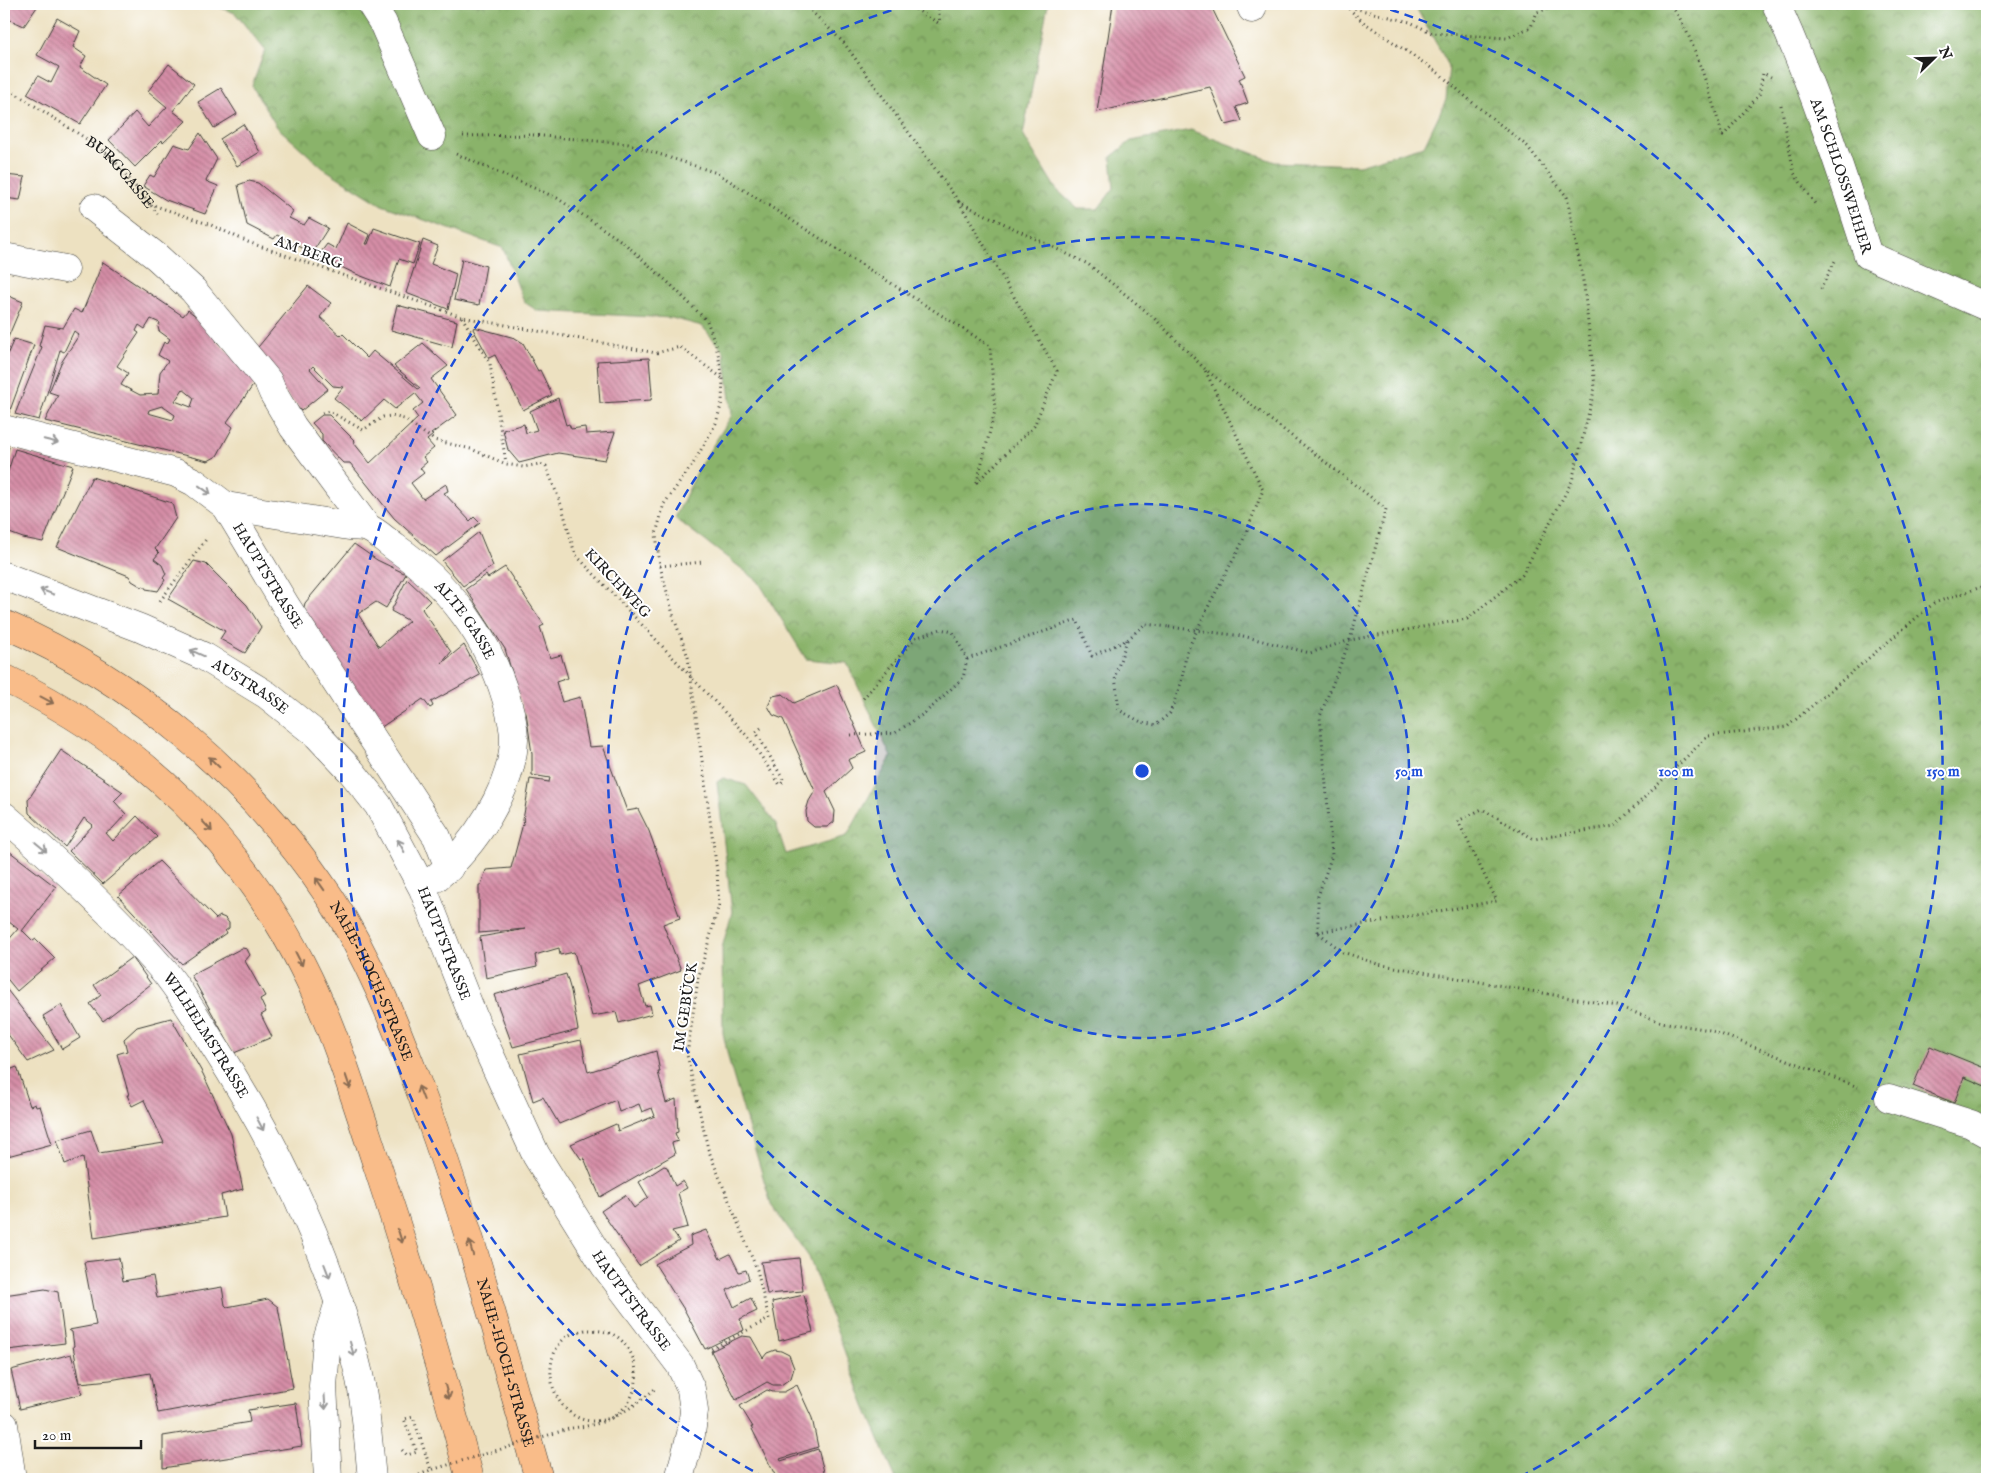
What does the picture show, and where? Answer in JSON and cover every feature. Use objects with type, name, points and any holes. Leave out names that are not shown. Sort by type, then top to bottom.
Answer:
[{"type":"main road","name":"NAHE-HOCH-STRASSE","points":[[4,624],[71,657],[120,686],[165,719],[211,759],[273,822],[332,901],[377,983],[432,1124],[461,1211],[539,1479]]},
{"type":"main road","points":[[4,678],[61,707],[118,746],[173,790],[227,848],[266,902],[291,943],[310,979],[365,1131],[416,1288],[470,1479]]},
{"type":"street","points":[[371,4],[383,23],[432,136]]},
{"type":"street","name":"AM SCHLOSSWEIHER","points":[[1776,4],[1837,159],[1868,255],[1987,307]]},
{"type":"street","points":[[94,208],[157,256],[193,290],[268,381],[293,427],[367,527]]},
{"type":"street","points":[[4,257],[65,269]]},
{"type":"street","name":"HAUPTSTRASSE","points":[[4,429],[176,474],[194,482],[226,506],[286,606],[437,836],[448,868],[423,889],[479,1031],[536,1155],[605,1266],[680,1365],[691,1388],[694,1411],[691,1434],[679,1479]]},
{"type":"street","points":[[226,506],[349,526],[367,527]]},
{"type":"street","name":"ALTE GASSE","points":[[367,527],[415,561],[455,602],[489,654],[503,687],[512,719],[514,740],[510,769],[497,798],[472,839],[448,868]]},
{"type":"street","name":"AUSTRASSE","points":[[4,576],[140,628],[205,657],[260,690],[318,735],[351,771],[378,805],[423,889]]},
{"type":"street","name":"WILHELMSTRASSE","points":[[4,816],[50,855],[105,908],[165,973],[192,1010],[236,1081],[281,1164],[308,1220],[339,1302],[362,1390],[372,1479]]},
{"type":"street","points":[[1889,1098],[1970,1124],[1987,1134]]},
{"type":"street","points":[[328,1479],[324,1386],[327,1340],[339,1302]]},
{"type":"street","points":[[4,1425],[12,1479]]},
{"type":"path","points":[[432,136],[533,135],[628,144],[717,173],[990,346],[995,411],[977,482],[1034,426],[1057,371],[959,202],[844,43],[804,4]]},
{"type":"path","points":[[907,4],[940,24],[938,4]]},
{"type":"path","points":[[1345,5],[1410,22],[1432,33],[1508,38],[1531,27],[1536,12],[1564,4]]},
{"type":"path","points":[[1667,4],[1673,6],[1689,36],[1723,136],[1759,95],[1763,73],[1776,80]]},
{"type":"path","points":[[967,659],[1077,620],[1092,656],[1127,640],[1145,624],[1243,636],[1310,653],[1350,640],[1467,619],[1522,575],[1572,481],[1595,386],[1584,286],[1567,197],[1527,146],[1472,103],[1440,74],[1362,21],[1345,5]]},
{"type":"path","name":"BURGGASSE","points":[[4,82],[4,86],[96,145],[112,158],[161,218]]},
{"type":"path","points":[[1779,99],[1794,173],[1818,209]]},
{"type":"path","points":[[432,136],[458,155],[524,182],[557,198],[623,242],[671,285],[707,321],[716,345],[723,379],[722,402],[716,423],[693,464],[664,504],[656,534],[660,566],[674,618],[688,656],[691,677],[749,738],[780,785],[784,781],[756,732],[761,728]]},
{"type":"path","points":[[959,202],[1088,264],[1152,316],[1205,370],[1386,509],[1350,640],[1320,716],[1332,855],[1318,896],[1318,932]]},
{"type":"path","name":"AM BERG","points":[[150,204],[211,225],[248,242],[462,317],[656,353],[680,347],[723,379]]},
{"type":"path","points":[[1821,289],[1840,252],[1868,255]]},
{"type":"path","points":[[462,317],[490,364],[506,464]]},
{"type":"path","points":[[1127,640],[1115,676],[1119,710],[1141,722],[1156,725],[1170,713],[1181,683],[1186,651],[1241,546],[1263,490],[1205,370]]},
{"type":"path","name":"KIRCHWEG","points":[[293,427],[329,412],[363,430],[383,417],[392,416],[404,419],[434,440],[471,449],[506,464],[523,467],[540,464],[546,466],[562,507],[574,554],[691,677]]},
{"type":"path","points":[[140,628],[204,542],[226,506]]},
{"type":"path","points":[[660,566],[703,562]]},
{"type":"path","points":[[1318,932],[1497,901],[1458,821],[1482,810],[1534,839],[1615,826],[1708,736],[1787,727],[1934,603],[1987,584]]},
{"type":"path","points":[[851,735],[895,733],[925,713],[963,678],[967,659],[953,632],[941,629],[916,638],[861,701]]},
{"type":"path","name":"IM GEBÜCK","points":[[680,1365],[769,1319],[757,1270],[708,1149],[687,1055],[698,979],[719,906],[717,871],[691,677]]},
{"type":"path","points":[[1318,932],[1343,952],[1377,964],[1616,1006],[1661,1022],[1710,1030],[1889,1098]]},
{"type":"path","points":[[410,1479],[431,1470],[572,1428],[594,1425],[609,1420],[624,1408],[633,1396],[637,1382],[633,1359],[620,1339],[599,1330],[585,1330],[574,1333],[564,1339],[558,1348],[553,1360],[551,1376],[554,1390],[560,1403],[569,1414],[579,1419],[594,1421],[608,1418],[628,1408],[655,1389]]},
{"type":"path","points":[[410,1455],[417,1452],[404,1419],[414,1417],[431,1470]]},
{"type":"green space","points":[[175,4],[1048,4],[1023,135],[1056,189],[1078,209],[1098,209],[1114,188],[1111,157],[1131,141],[1191,130],[1275,162],[1359,165],[1424,146],[1446,100],[1449,66],[1414,4],[1987,4],[1987,1479],[896,1479],[865,1406],[809,1257],[771,1204],[730,1065],[723,1033],[722,948],[732,912],[717,782],[723,778],[746,785],[776,824],[786,854],[847,836],[891,757],[847,663],[806,659],[758,581],[675,518],[700,466],[732,415],[724,352],[702,326],[672,318],[538,311],[524,302],[503,248],[382,205],[323,168],[277,127],[252,86],[265,50],[235,13],[213,5]]},
{"type":"building","points":[[4,4],[39,4],[24,26],[4,17]]},
{"type":"building","points":[[1113,4],[1210,4],[1245,76],[1239,79],[1248,103],[1236,107],[1242,121],[1226,125],[1210,87],[1097,112]]},
{"type":"building","points":[[57,18],[80,31],[73,47],[86,56],[80,67],[106,85],[80,124],[27,94],[38,76],[51,83],[59,67],[37,55]]},
{"type":"building","points":[[169,64],[194,84],[173,111],[186,121],[163,143],[162,140],[135,167],[109,140],[135,112],[148,127],[167,107],[148,91]]},
{"type":"building","points":[[221,88],[237,114],[214,128],[198,102]]},
{"type":"building","points":[[243,124],[260,152],[237,166],[220,139]]},
{"type":"building","points":[[200,133],[217,159],[206,181],[218,186],[205,214],[166,200],[143,186],[150,175],[154,177],[174,144],[189,149]]},
{"type":"building","points":[[4,175],[25,177],[20,200],[4,198]]},
{"type":"building","points":[[249,181],[258,183],[293,211],[289,218],[304,225],[309,218],[328,228],[312,253],[277,235],[274,239],[247,225],[238,185]]},
{"type":"building","points":[[347,223],[370,235],[366,244],[368,244],[374,228],[420,244],[413,264],[399,259],[390,287],[356,274],[318,256],[327,244],[336,249]]},
{"type":"building","points":[[423,240],[438,246],[431,264],[456,274],[448,309],[406,293]]},
{"type":"building","points":[[462,259],[486,266],[479,305],[454,300]]},
{"type":"building","points":[[103,262],[183,316],[188,310],[220,335],[216,341],[242,363],[257,380],[227,422],[233,427],[217,456],[208,461],[45,421],[58,395],[49,392],[61,363],[79,335],[74,331],[64,352],[60,350],[39,420],[15,414],[42,347],[39,346],[45,325],[63,328],[74,309],[82,313]],"holes":[[[151,319],[160,323],[159,331],[170,339],[167,344],[164,342],[158,355],[168,361],[160,372],[158,394],[140,395],[121,385],[128,373],[117,366],[139,333],[136,331],[139,325],[145,329]],[[183,389],[194,398],[191,407],[175,401]],[[162,406],[175,415],[173,420],[148,413],[149,410]]]},
{"type":"building","points":[[308,286],[331,303],[320,317],[341,336],[343,334],[367,358],[373,351],[418,389],[420,388],[394,366],[423,343],[448,366],[431,379],[457,415],[431,434],[433,435],[427,440],[434,448],[423,457],[427,462],[420,468],[424,473],[411,483],[423,499],[446,484],[448,491],[444,493],[470,521],[474,517],[480,523],[436,556],[394,518],[350,463],[343,463],[322,441],[322,434],[312,423],[322,415],[329,415],[355,441],[354,443],[370,463],[418,418],[413,411],[423,403],[415,393],[395,409],[384,400],[362,421],[334,398],[343,387],[333,386],[313,366],[310,369],[328,389],[301,411],[276,383],[254,352]]},
{"type":"building","points":[[4,294],[23,302],[4,347]]},
{"type":"building","points":[[397,305],[457,321],[452,347],[391,330]]},
{"type":"building","points":[[474,327],[515,338],[523,343],[538,371],[540,370],[552,395],[523,410],[495,355],[489,358],[473,329]]},
{"type":"building","points":[[14,339],[34,345],[9,413],[4,412],[4,362]]},
{"type":"building","points":[[649,358],[651,400],[600,403],[597,361]]},
{"type":"building","points":[[558,398],[566,425],[569,424],[571,429],[585,427],[586,434],[615,432],[605,460],[558,453],[519,463],[508,450],[503,430],[524,424],[526,433],[537,430],[530,411]]},
{"type":"building","points":[[4,445],[9,447],[4,464]]},
{"type":"building","points":[[15,449],[73,466],[43,542],[23,538],[4,531],[4,484]]},
{"type":"building","points":[[92,477],[172,503],[176,518],[155,549],[159,553],[154,559],[162,565],[166,574],[163,578],[165,580],[158,591],[146,589],[144,586],[142,587],[132,581],[129,576],[57,547]]},
{"type":"building","points":[[479,532],[493,566],[463,586],[442,561]]},
{"type":"building","points":[[354,544],[377,560],[406,574],[386,608],[376,602],[358,614],[379,647],[409,621],[391,611],[407,579],[430,601],[422,609],[451,652],[442,663],[464,645],[480,675],[431,702],[433,706],[430,708],[423,699],[380,728],[302,615],[305,603]]},
{"type":"building","points":[[194,561],[206,564],[247,605],[261,627],[245,653],[220,639],[225,631],[168,599]]},
{"type":"building","points":[[505,567],[544,625],[540,627],[550,658],[561,655],[568,678],[556,682],[562,702],[580,697],[589,747],[603,746],[627,811],[638,809],[649,831],[680,918],[663,924],[681,970],[639,986],[645,1006],[650,1005],[652,1014],[619,1023],[616,1012],[592,1016],[574,952],[560,955],[559,948],[535,955],[537,967],[486,978],[480,937],[526,929],[479,933],[479,885],[481,885],[486,870],[511,868],[524,820],[530,779],[549,782],[550,778],[532,775],[532,754],[526,712],[524,713],[505,649],[466,589],[486,575],[488,578]]},
{"type":"building","points":[[837,685],[866,752],[848,760],[852,768],[826,792],[835,811],[834,822],[827,827],[814,827],[807,821],[806,811],[815,791],[783,719],[773,715],[768,706],[773,696],[783,694],[794,703]]},
{"type":"building","points":[[61,750],[123,792],[114,801],[126,814],[106,833],[113,841],[137,816],[157,837],[103,884],[69,851],[93,825],[84,818],[65,847],[29,813],[28,800]]},
{"type":"building","points":[[5,848],[56,887],[22,931],[33,941],[36,939],[55,958],[17,991],[4,975],[4,941],[6,943],[18,929],[4,918]]},
{"type":"building","points":[[159,861],[216,919],[220,916],[229,923],[229,928],[225,931],[226,933],[182,964],[118,896]]},
{"type":"building","points":[[242,948],[247,949],[250,955],[245,961],[265,996],[260,999],[266,1012],[261,1015],[272,1037],[234,1053],[191,975]]},
{"type":"building","points":[[132,957],[151,984],[103,1021],[90,1004],[101,995],[94,985]]},
{"type":"building","points":[[566,974],[578,1030],[513,1047],[494,995]]},
{"type":"building","points":[[4,986],[54,1050],[28,1062],[4,1029]]},
{"type":"building","points":[[61,1005],[80,1038],[62,1049],[43,1016]]},
{"type":"building","points":[[171,1018],[203,1074],[231,1134],[243,1189],[221,1195],[225,1217],[94,1238],[83,1157],[65,1164],[57,1140],[91,1130],[99,1153],[164,1143],[144,1100],[132,1106],[127,1095],[129,1095],[117,1054],[127,1051],[124,1039],[137,1027]]},
{"type":"building","points":[[581,1040],[588,1072],[656,1051],[660,1072],[658,1072],[666,1103],[676,1099],[678,1132],[675,1133],[678,1141],[672,1143],[675,1154],[600,1197],[584,1158],[581,1159],[571,1144],[616,1124],[618,1131],[655,1116],[652,1108],[642,1112],[639,1104],[619,1112],[616,1100],[559,1124],[543,1097],[533,1101],[520,1054]]},
{"type":"building","points":[[1930,1046],[1987,1069],[1985,1086],[1964,1077],[1954,1103],[1913,1086]]},
{"type":"building","points":[[17,1067],[30,1106],[35,1104],[36,1107],[40,1106],[52,1144],[4,1157],[4,1072]]},
{"type":"building","points":[[664,1166],[667,1167],[675,1186],[683,1181],[687,1188],[678,1193],[688,1227],[672,1231],[679,1241],[639,1266],[601,1211],[625,1195],[634,1208],[648,1197],[639,1182]]},
{"type":"building","points":[[706,1230],[720,1259],[730,1254],[739,1272],[746,1270],[749,1279],[727,1290],[734,1307],[751,1298],[757,1311],[740,1319],[744,1330],[705,1349],[685,1311],[655,1264],[691,1245],[690,1236]]},
{"type":"building","points":[[119,1258],[123,1281],[153,1276],[157,1298],[222,1287],[227,1307],[268,1299],[278,1307],[293,1388],[158,1413],[150,1373],[80,1383],[72,1332],[69,1330],[96,1325],[84,1262]]},
{"type":"building","points":[[799,1258],[803,1291],[767,1294],[761,1262]]},
{"type":"building","points":[[45,1289],[58,1292],[65,1343],[8,1350],[4,1319],[4,1295]]},
{"type":"building","points":[[804,1295],[813,1332],[779,1341],[772,1302]]},
{"type":"building","points":[[742,1336],[751,1337],[763,1358],[767,1353],[775,1350],[789,1355],[794,1368],[791,1378],[781,1385],[773,1385],[767,1382],[736,1400],[711,1351]]},
{"type":"building","points":[[71,1354],[82,1394],[20,1409],[11,1370]]},
{"type":"building","points":[[797,1385],[812,1418],[818,1447],[780,1459],[781,1461],[818,1449],[826,1479],[777,1479],[751,1427],[753,1427],[740,1406],[767,1390],[784,1392]]},
{"type":"building","points":[[296,1403],[302,1446],[163,1468],[163,1436],[250,1422],[248,1410]]}]
